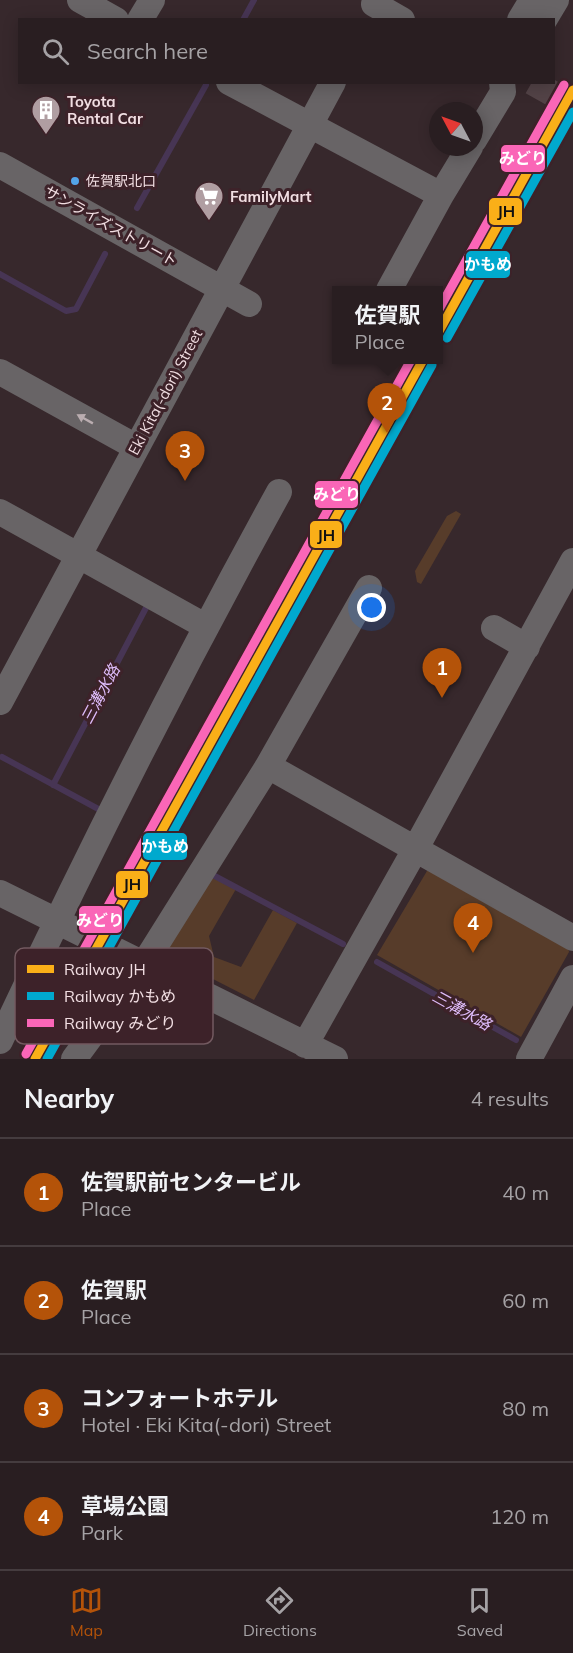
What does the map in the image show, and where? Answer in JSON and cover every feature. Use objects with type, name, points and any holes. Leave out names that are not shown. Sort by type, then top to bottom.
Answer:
[{"type":"street","points":[[80,0],[112,18]]},
{"type":"street","points":[[141,18],[152,0]]},
{"type":"street","points":[[521,18],[532,0]]},
{"type":"street","points":[[545,18],[556,0]]},
{"type":"street","points":[[372,8],[397,18]]},
{"type":"street","points":[[233,84],[441,195]]},
{"type":"street","name":"Eki Kita(-dori) Street","points":[[0,702],[332,84]]},
{"type":"street","points":[[483,125],[503,92],[502,84]]},
{"type":"street","points":[[392,286],[465,156]]},
{"type":"street","name":"サンライズストリート","points":[[0,165],[249,304]]},
{"type":"street","points":[[0,372],[136,447]]},
{"type":"street","points":[[43,948],[205,626],[279,492]]},
{"type":"street","points":[[0,512],[205,626]]},
{"type":"street","points":[[305,1045],[573,561]]},
{"type":"street","points":[[154,948],[268,766],[369,588]]},
{"type":"street","points":[[494,628],[526,647]]},
{"type":"street","points":[[268,766],[573,938]]},
{"type":"street","points":[[0,893],[112,948]]},
{"type":"street","points":[[529,1059],[573,978]]},
{"type":"street","points":[[213,999],[335,1059]]},
{"type":"street","points":[[0,1041],[15,1009]]},
{"type":"street","points":[[74,1059],[85,1044]]},
{"type":"shaded area","points":[[456,511],[461,514],[421,584],[417,582],[415,571],[447,516]]},
{"type":"shaded area","points":[[436,869],[567,942],[569,952],[521,1037],[377,955],[427,871]]},
{"type":"shaded area","points":[[209,875],[236,889],[209,936],[212,948],[166,948]]},
{"type":"shaded area","points":[[273,910],[297,923],[254,1000],[213,979],[213,953],[214,957],[241,967]]},
{"type":"waterway","points":[[244,18],[254,0]]},
{"type":"waterway","points":[[137,208],[206,85]]},
{"type":"waterway","points":[[0,274],[66,311],[76,309],[105,254]]},
{"type":"waterway","name":"三溝水路","points":[[53,785],[148,604],[146,603]]},
{"type":"waterway","name":"三溝水路","points":[[2,757],[102,811]]},
{"type":"waterway","name":"三溝水路","points":[[211,874],[343,944]]},
{"type":"waterway","name":"三溝水路","points":[[377,962],[516,1040]]},
{"type":"tunnel","points":[[536,84],[573,105]]},
{"type":"rail line","name":"みどり","points":[[443,302],[564,85]]},
{"type":"rail line","name":"JH","points":[[443,324],[573,90]]},
{"type":"rail line","name":"かもめ","points":[[447,338],[573,112]]},
{"type":"rail line","name":"みどり","points":[[85,948],[409,364]]},
{"type":"rail line","name":"JH","points":[[97,948],[421,364]]},
{"type":"rail line","name":"かもめ","points":[[109,948],[432,365]]},
{"type":"rail line","name":"みどり","points":[[26,1054],[32,1044]]},
{"type":"rail line","name":"JH","points":[[35,1059],[43,1044]]},
{"type":"rail line","name":"かもめ","points":[[47,1059],[55,1044]]},
{"type":"place","name":"Toyota Rental Car","points":[[46,136]]},
{"type":"place","name":"佐賀駅北口","points":[[75,181]]},
{"type":"place","name":"FamilyMart","points":[[209,222]]},
{"type":"place","name":"佐賀駅","points":[[387,433]]},
{"type":"place","name":"コンフォートホテル","points":[[185,481]]},
{"type":"place","name":"佐賀駅前センタービル","points":[[442,698]]},
{"type":"place","name":"草場公園","points":[[473,953]]}]
